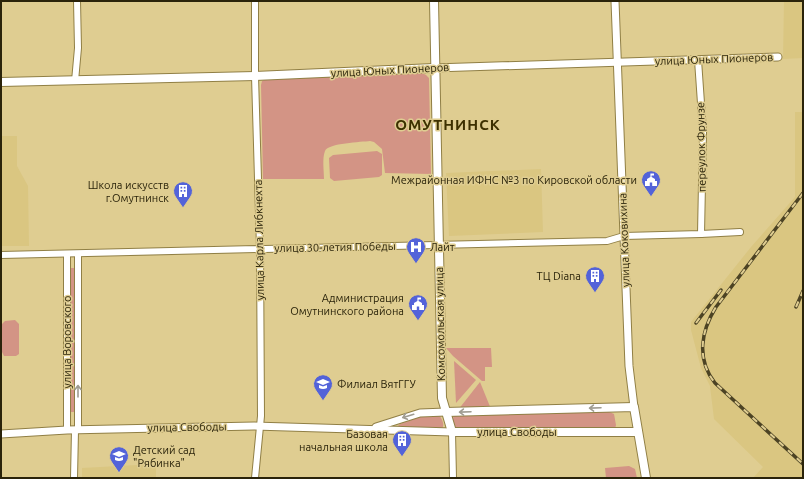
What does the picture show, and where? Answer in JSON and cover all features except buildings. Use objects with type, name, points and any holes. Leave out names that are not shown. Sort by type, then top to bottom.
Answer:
[{"type":"main road","name":"Комсомольская улица","points":[[434,1],[434,68],[442,398],[452,432]]},
{"type":"main road","name":"улица Юных Пионеров","points":[[1,82],[255,76],[434,68]]},
{"type":"main road","name":"улица Свободы","points":[[446,412],[634,407]]},
{"type":"main road","name":"улица Коковихина","points":[[634,407],[646,478]]},
{"type":"main road","name":"улица Свободы","points":[[452,432],[638,432]]},
{"type":"street","points":[[75,81],[78,48],[77,1]]},
{"type":"street","name":"улица Карла Либкнехта","points":[[255,1],[255,76],[260,248],[260,426],[255,478]]},
{"type":"street","name":"улица Коковихина","points":[[615,1],[616,62],[629,366],[634,407]]},
{"type":"street","name":"улица Юных Пионеров","points":[[434,68],[778,57]]},
{"type":"street","name":"переулок Фрунзе","points":[[698,60],[702,132],[701,234]]},
{"type":"street","name":"улица 30-летия Победы","points":[[1,255],[607,240],[624,236],[740,232]]},
{"type":"street","name":"улица Воровского","points":[[67,254],[67,430]]},
{"type":"street","points":[[74,478],[77,430],[78,254]]},
{"type":"street","name":"улица Свободы","points":[[372,429],[420,413],[446,412]]},
{"type":"street","name":"улица Свободы","points":[[1,434],[67,430],[260,426],[452,432]]},
{"type":"street","name":"Комсомольская улица","points":[[452,432],[453,478]]},
{"type":"shaded area","points":[[784,1],[803,1],[803,58],[783,59]]},
{"type":"shaded area","points":[[422,73],[429,78],[431,174],[385,173],[382,149],[374,142],[370,141],[353,142],[327,148],[325,151],[323,165],[324,179],[263,179],[262,81]]},
{"type":"shaded area","points":[[795,112],[803,112],[803,478],[753,478],[763,467],[714,419],[710,386],[701,368],[691,330],[691,322],[751,247],[795,197]]},
{"type":"shaded area","points":[[1,136],[17,136],[17,166],[28,186],[29,246],[1,246]]},
{"type":"shaded area","points":[[377,151],[382,154],[382,175],[379,177],[334,181],[330,178],[329,158],[333,155]]},
{"type":"shaded area","points":[[541,169],[543,232],[449,236],[446,173]]},
{"type":"shaded area","points":[[71,268],[76,268],[76,412],[70,412]]},
{"type":"shaded area","points":[[15,320],[19,324],[19,354],[16,356],[4,356],[2,352],[2,324],[5,321]]},
{"type":"shaded area","points":[[446,348],[491,348],[492,367],[485,367],[485,381],[482,381]]},
{"type":"shaded area","points":[[454,361],[476,380],[456,403]]},
{"type":"shaded area","points":[[480,382],[491,409],[458,410]]},
{"type":"shaded area","points":[[607,411],[614,414],[616,425],[615,429],[455,430],[453,422],[454,415]]},
{"type":"shaded area","points":[[423,416],[440,416],[443,424],[442,429],[398,426],[400,424]]},
{"type":"shaded area","name":"Детский сад \"Рябинка\"","points":[[156,464],[156,478],[82,478],[82,468]]},
{"type":"shaded area","points":[[629,466],[635,469],[637,478],[606,478],[605,468]]},
{"type":"railway","points":[[803,193],[716,307],[707,326],[703,345],[705,364],[715,383],[803,464]]},
{"type":"railway","points":[[696,323],[721,290]]},
{"type":"railway","points":[[796,307],[803,291]]},
{"type":"place","name":"Межрайонная ИФНС №3 по Кировской области","points":[[651,197]]},
{"type":"place","name":"Школа искусств г.Омутнинск","points":[[183,208]]},
{"type":"place","name":"Лайт","points":[[416,264]]},
{"type":"place","name":"ТЦ Diana","points":[[595,293]]},
{"type":"place","name":"Администрация Омутнинского района","points":[[418,321]]},
{"type":"place","name":"Филиал ВятГГУ","points":[[323,401]]},
{"type":"place","name":"Базовая начальная школа","points":[[402,457]]},
{"type":"place","name":"Детский сад \"Рябинка\"","points":[[119,473]]},
{"type":"district","name":"ОМУТНИНСК","points":[[448,124]]}]
